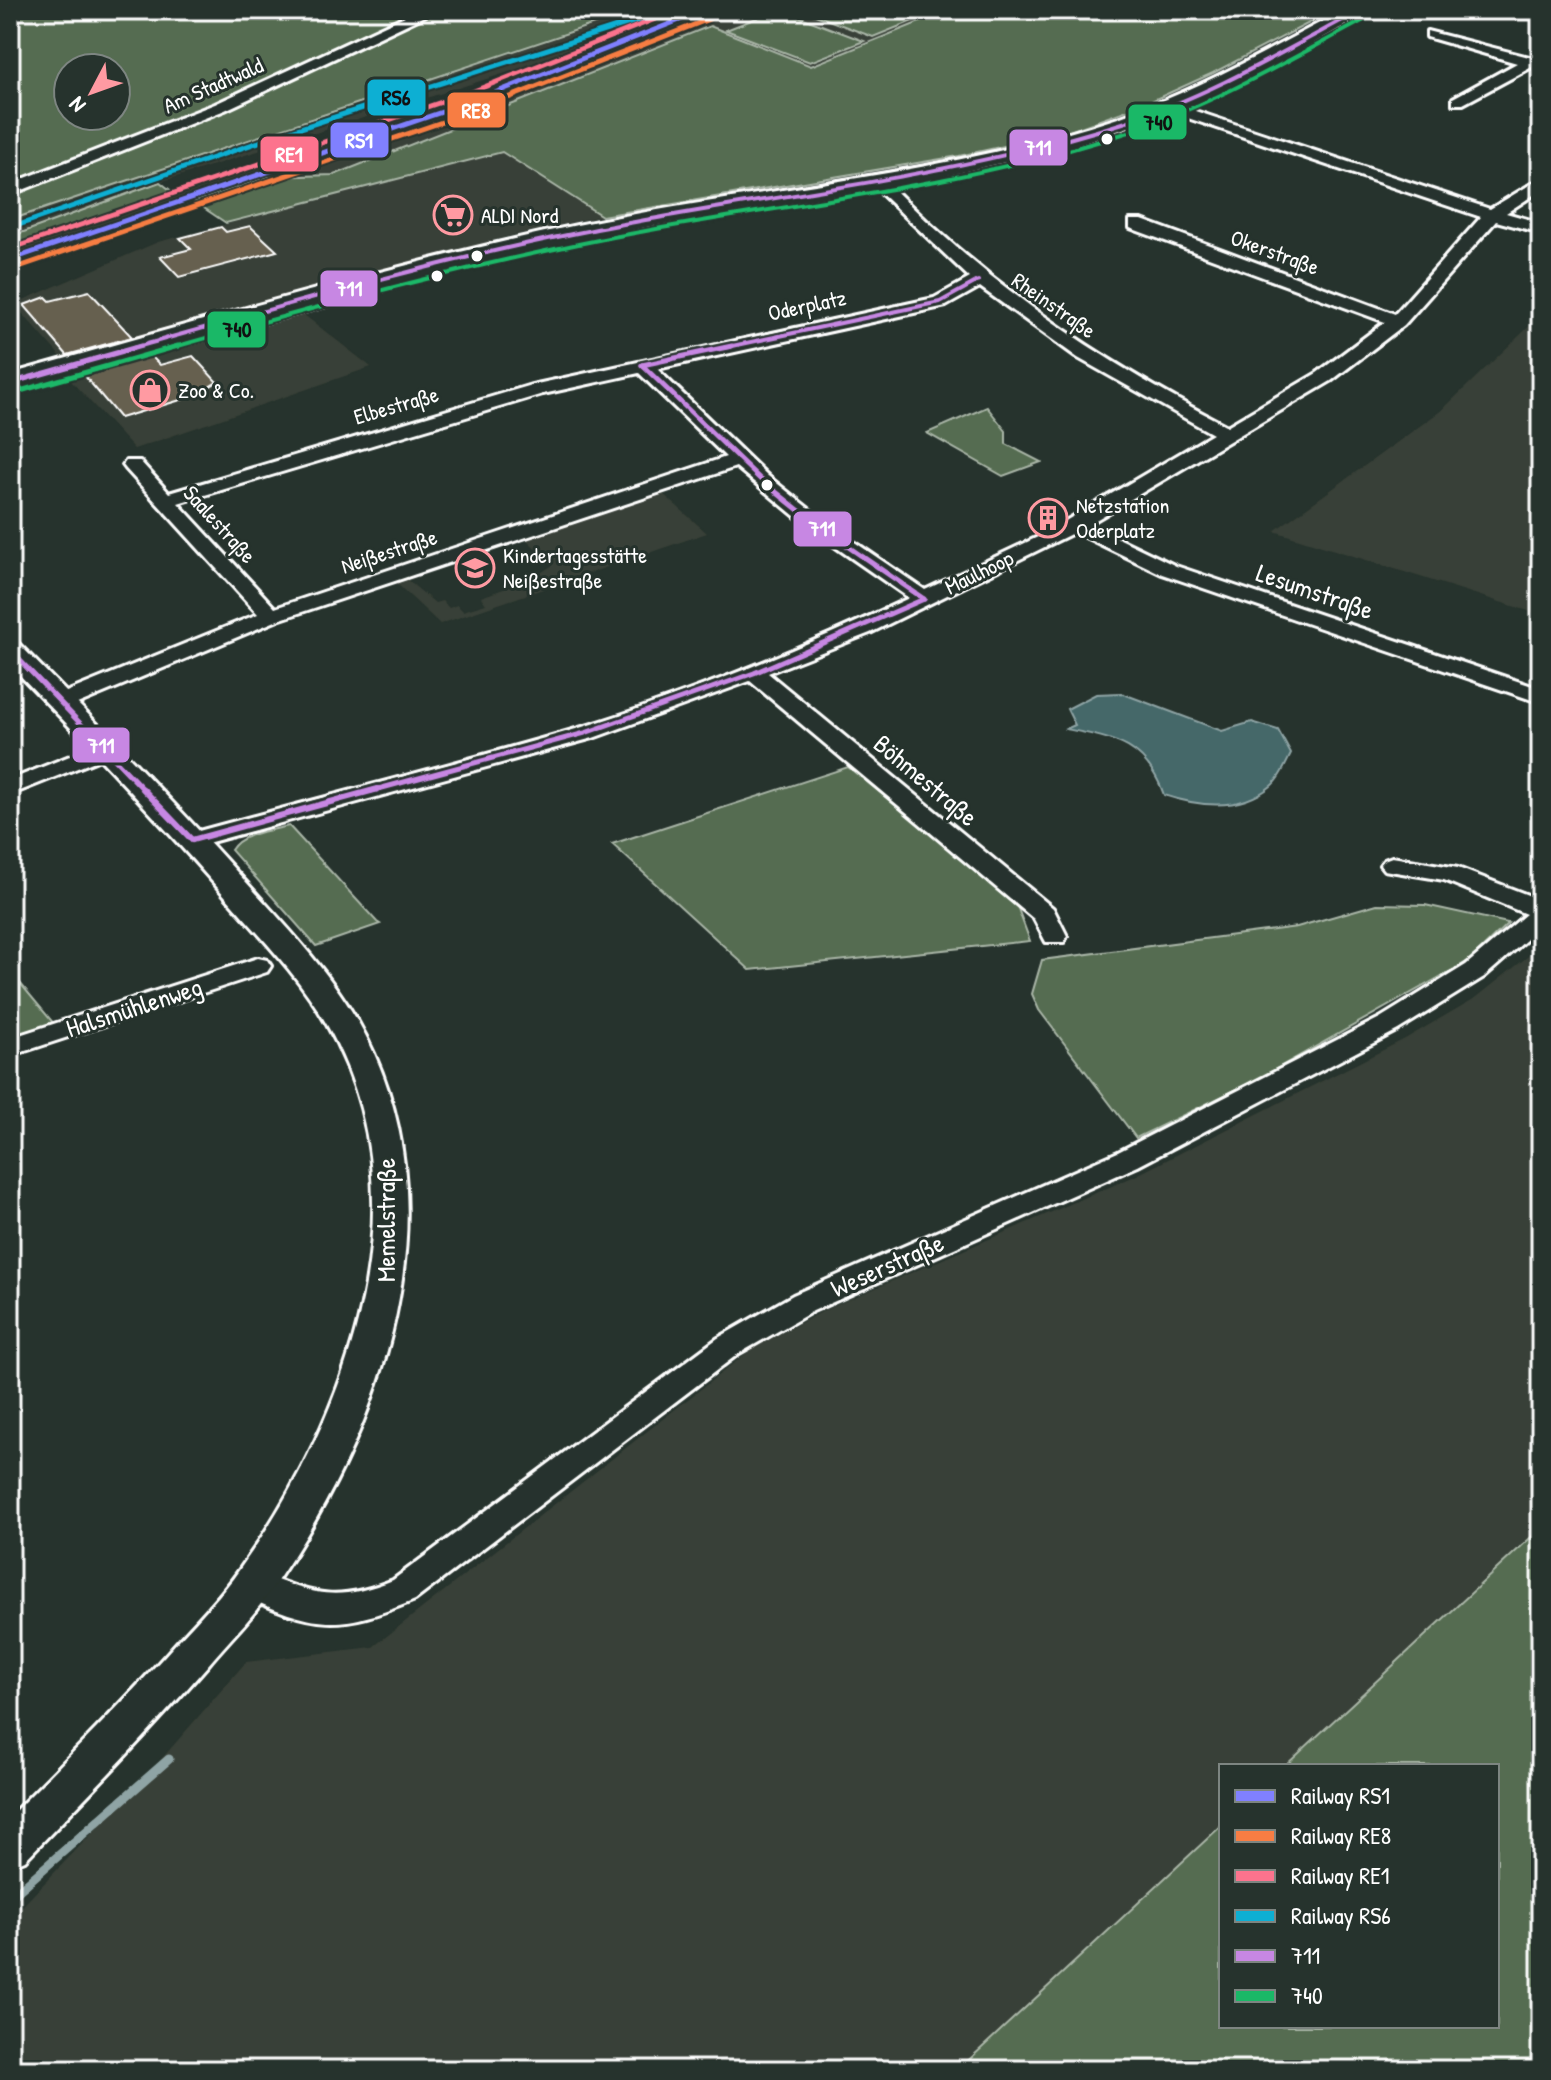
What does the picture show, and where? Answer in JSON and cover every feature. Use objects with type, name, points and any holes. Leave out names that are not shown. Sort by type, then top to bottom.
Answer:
[{"type":"main road","points":[[10,383],[512,248],[649,219],[877,181],[1029,151],[1169,107],[1361,10]]},
{"type":"street","name":"Am Stadtwald","points":[[10,190],[220,107],[430,10]]},
{"type":"street","points":[[1432,34],[1535,63]]},
{"type":"street","points":[[1458,101],[1535,63]]},
{"type":"street","points":[[1169,107],[1492,215],[1541,228]]},
{"type":"street","name":"Rheinstraße","points":[[877,181],[922,230],[978,281],[1098,365],[1228,434]]},
{"type":"street","name":"Maulhoop","points":[[192,840],[585,733],[754,673],[924,599],[1076,525],[1324,377],[1398,321],[1492,215],[1541,183]]},
{"type":"street","name":"Okerstraße","points":[[1136,224],[1398,321]]},
{"type":"street","name":"Oderplatz","points":[[642,365],[940,302],[978,281]]},
{"type":"street","points":[[642,365],[737,460],[821,528],[924,599]]},
{"type":"street","name":"Elbestraße","points":[[166,500],[496,401],[642,365]]},
{"type":"street","name":"Neißestraße","points":[[62,702],[271,616],[737,460]]},
{"type":"street","name":"Saalestraße","points":[[133,465],[271,616]]},
{"type":"street","name":"Lesumstraße","points":[[1076,525],[1169,570],[1541,696]]},
{"type":"street","name":"Memelstraße","points":[[10,650],[192,840],[307,973],[351,1039],[378,1115],[390,1194],[385,1292],[348,1417],[309,1499],[252,1585],[154,1698],[10,1846]]},
{"type":"street","name":"Böhmestraße","points":[[754,673],[1044,914],[1055,936]]},
{"type":"street","points":[[10,788],[107,748]]},
{"type":"street","points":[[1392,865],[1417,865],[1520,901],[1541,913]]},
{"type":"street","name":"Weserstraße","points":[[252,1585],[314,1611],[360,1609],[404,1590],[728,1346],[817,1296],[1128,1159],[1389,1024],[1475,971],[1541,913]]},
{"type":"street","name":"Halsmühlenweg","points":[[10,1047],[258,966]]},
{"type":"shaded area","points":[[636,10],[947,11],[811,66],[709,26],[334,175],[268,177],[10,267],[10,248],[376,126],[597,44],[160,182],[10,237],[10,220]]},
{"type":"shaded area","points":[[502,152],[602,216],[514,235],[281,297],[371,367],[134,449],[60,369],[69,366],[14,304],[158,242]]},
{"type":"shaded area","points":[[1541,315],[1541,615],[1274,531],[1442,410]]},
{"type":"shaded area","points":[[661,492],[707,533],[440,624],[395,582],[406,579],[435,603],[442,601],[449,608],[457,605],[463,611],[486,604],[481,597],[518,584],[523,588],[541,582],[536,576],[553,565],[525,538]]},
{"type":"shaded area","points":[[1541,946],[1541,1528],[1287,1764],[1219,1764],[1219,1828],[958,2070],[10,2070],[10,1919],[145,1778],[246,1662],[373,1647],[753,1348],[827,1309],[1135,1176],[1405,1039],[1477,997]]},
{"type":"green space","points":[[10,10],[636,10],[10,220]]},
{"type":"green space","points":[[777,10],[864,41],[810,62],[726,30]]},
{"type":"green space","points":[[802,10],[909,10],[925,16],[873,37]]},
{"type":"green space","points":[[973,10],[1334,10],[1213,73],[1147,103],[1064,133],[959,156],[602,216],[502,152],[226,223],[195,202],[268,177],[334,175],[710,26],[811,66],[947,11],[960,15]]},
{"type":"green space","points":[[160,182],[174,193],[10,248],[10,237]]},
{"type":"green space","points":[[987,407],[1006,431],[1006,444],[1041,462],[1003,476],[927,433]]},
{"type":"green space","points":[[848,767],[1014,898],[1030,941],[750,970],[612,844]]},
{"type":"green space","points":[[289,826],[380,924],[316,946],[231,850],[249,836]]},
{"type":"green space","points":[[1377,904],[1425,905],[1508,923],[1470,960],[1260,1078],[1136,1138],[1039,1010],[1032,994],[1042,960],[1297,927]]},
{"type":"green space","points":[[10,971],[55,1025],[10,1040]]},
{"type":"green space","points":[[1541,1528],[1541,2070],[958,2070],[1219,1828],[1219,2028],[1499,2028],[1499,1764],[1287,1764]]},
{"type":"water","points":[[1121,693],[1222,731],[1252,722],[1278,730],[1291,754],[1274,783],[1246,800],[1219,805],[1164,795],[1157,778],[1138,754],[1100,736],[1066,729],[1075,725],[1067,709],[1096,694]]},
{"type":"building","points":[[250,226],[277,251],[179,277],[160,257],[191,249],[180,238],[221,227],[226,232]]},
{"type":"building","points":[[89,291],[132,337],[67,355],[24,305],[46,297],[50,301]]},
{"type":"building","name":"Zoo & Co.","points":[[193,356],[217,382],[194,396],[120,418],[84,375],[152,357],[160,365]]},
{"type":"waterway","points":[[10,1898],[169,1759]]},
{"type":"rail line","name":"RS6","points":[[10,228],[288,132],[670,10]]},
{"type":"rail line","name":"RE1","points":[[10,249],[474,91],[678,10]]},
{"type":"rail line","name":"RS1","points":[[10,260],[477,100],[705,10]]},
{"type":"rail line","name":"RE8","points":[[13,269],[480,109],[709,19]]},
{"type":"transit line","name":"711","points":[[10,383],[292,304],[506,249],[646,220],[922,173],[1058,143],[1186,100],[1361,10]]},
{"type":"transit line","name":"740","points":[[13,393],[296,313],[509,259],[650,230],[926,183],[1063,152],[1130,132],[1191,108],[1366,19]]},
{"type":"transit line","name":"711","points":[[642,365],[940,302],[978,281]]},
{"type":"transit line","name":"711","points":[[642,365],[761,480],[821,528],[924,599]]},
{"type":"transit line","name":"711","points":[[192,840],[585,733],[754,673],[924,599]]},
{"type":"transit line","name":"711","points":[[10,650],[192,840]]},
{"type":"place","name":"ALDI Nord","points":[[453,215]]},
{"type":"place","name":"Zoo & Co.","points":[[150,390]]},
{"type":"place","name":"Netzstation Oderplatz","points":[[1048,518]]},
{"type":"place","name":"Kindertagesstätte Neißestraße","points":[[475,568]]}]
